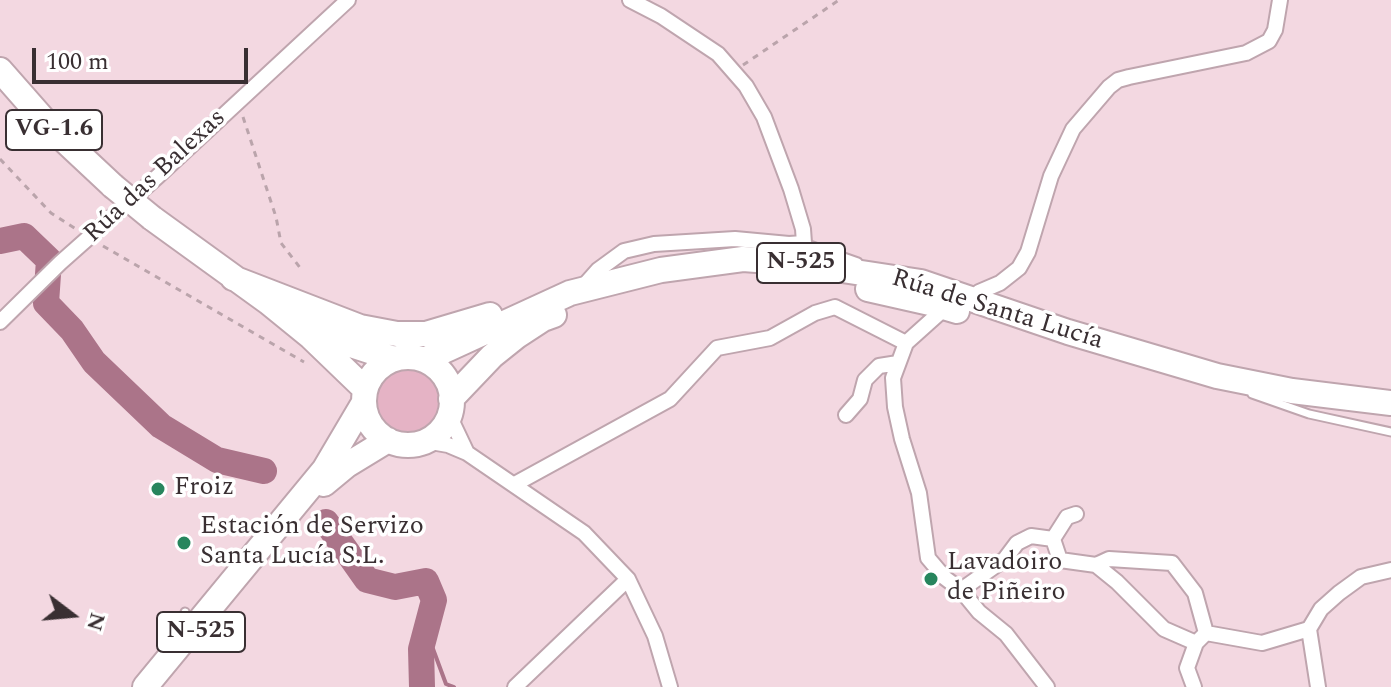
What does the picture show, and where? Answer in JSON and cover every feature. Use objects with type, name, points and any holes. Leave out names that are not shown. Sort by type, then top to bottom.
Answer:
[{"type":"highway","name":"VG-1.6","points":[[0,70],[51,128],[113,186],[311,337],[364,396]]},
{"type":"highway","name":"Rúa de Santa Lucía","points":[[424,360],[549,309],[581,290],[617,275],[743,259],[796,263],[921,282],[1068,332],[1217,376],[1292,391],[1391,403]]},
{"type":"highway","name":"Rúa de Santa Lucía","points":[[450,407],[492,356],[549,309],[664,283],[744,275],[795,277],[858,287],[945,308],[1108,357],[1252,394],[1391,415]]},
{"type":"highway","points":[[233,278],[360,327],[397,334],[426,334],[526,302],[549,309]]},
{"type":"highway","name":"VG-1.6","points":[[268,302],[342,342],[394,359]]},
{"type":"highway","name":"N-525","points":[[145,687],[335,453],[371,376],[381,365],[394,359],[409,357],[424,360]]},
{"type":"highway","points":[[424,360],[444,375],[449,387],[450,407]]},
{"type":"highway","points":[[364,396],[367,419],[388,440],[413,445],[425,441]]},
{"type":"highway","name":"N-525","points":[[425,441],[444,426],[450,407]]},
{"type":"highway","name":"N-525","points":[[156,687],[322,485],[347,465],[388,440]]},
{"type":"street","name":"Rúa das Balexas","points":[[0,322],[60,263],[348,0]]},
{"type":"street","points":[[617,275],[624,251],[654,244],[735,239],[804,243],[791,189],[764,117],[746,86],[718,54],[661,16],[630,0]]},
{"type":"street","points":[[971,299],[1019,268],[1028,252],[1051,176],[1073,129],[1109,87],[1129,77],[1246,53],[1269,41],[1275,30],[1280,0]]},
{"type":"street","points":[[549,309],[617,275],[639,253],[654,244]]},
{"type":"street","points":[[617,275],[630,283],[688,272],[764,267],[789,268],[826,282]]},
{"type":"street","points":[[515,484],[670,399],[717,348],[770,338],[815,313],[835,307],[906,343]]},
{"type":"street","points":[[945,308],[906,343],[893,378],[895,407],[919,493],[928,558],[979,612],[1006,634],[1047,687]]},
{"type":"street","points":[[846,415],[860,399],[865,380],[879,366],[898,363]]},
{"type":"street","points":[[450,407],[467,453]]},
{"type":"street","points":[[425,441],[448,445],[467,453],[584,533],[628,579],[655,636],[670,687]]},
{"type":"street","points":[[1053,539],[1067,517],[1076,514]]},
{"type":"street","points":[[961,590],[1005,559],[1017,543],[1031,536],[1053,539]]},
{"type":"street","points":[[1053,539],[1060,560],[1096,565],[1164,629],[1201,638],[1262,643],[1309,629]]},
{"type":"street","points":[[1096,565],[1109,559],[1172,563],[1195,593],[1201,638],[1187,668],[1194,687]]},
{"type":"street","points":[[1318,687],[1309,629],[1321,609],[1361,577],[1391,570]]},
{"type":"street","points":[[515,687],[628,579]]},
{"type":"lane","points":[[804,243],[921,282]]},
{"type":"lane","name":"Rúa de Santa Lucía","points":[[1252,394],[1309,414],[1391,432]]},
{"type":"lane","points":[[136,687],[180,632],[185,612]]},
{"type":"path","points":[[734,72],[839,0]]},
{"type":"path","points":[[238,101],[276,217],[281,243],[301,269]]},
{"type":"path","points":[[0,159],[51,213],[304,362]]},
{"type":"shaded area","points":[[409,368],[427,374],[435,382],[441,400],[435,418],[427,426],[409,432],[391,426],[383,418],[377,400],[383,382],[391,374]]},
{"type":"waterway","points":[[0,241],[24,236],[49,260],[46,303],[72,330],[94,362],[161,426],[217,460],[264,471]]},
{"type":"waterway","points":[[326,522],[367,580],[395,587],[426,581],[434,600],[421,649],[422,687]]},
{"type":"waterway","points":[[426,630],[446,684],[454,687]]},
{"type":"place","name":"Froiz","points":[[158,489]]},
{"type":"place","name":"Estación de Servizo Santa Lucía S.L.","points":[[184,543]]},
{"type":"place","name":"Lavadoiro de Piñeiro","points":[[931,579]]}]
